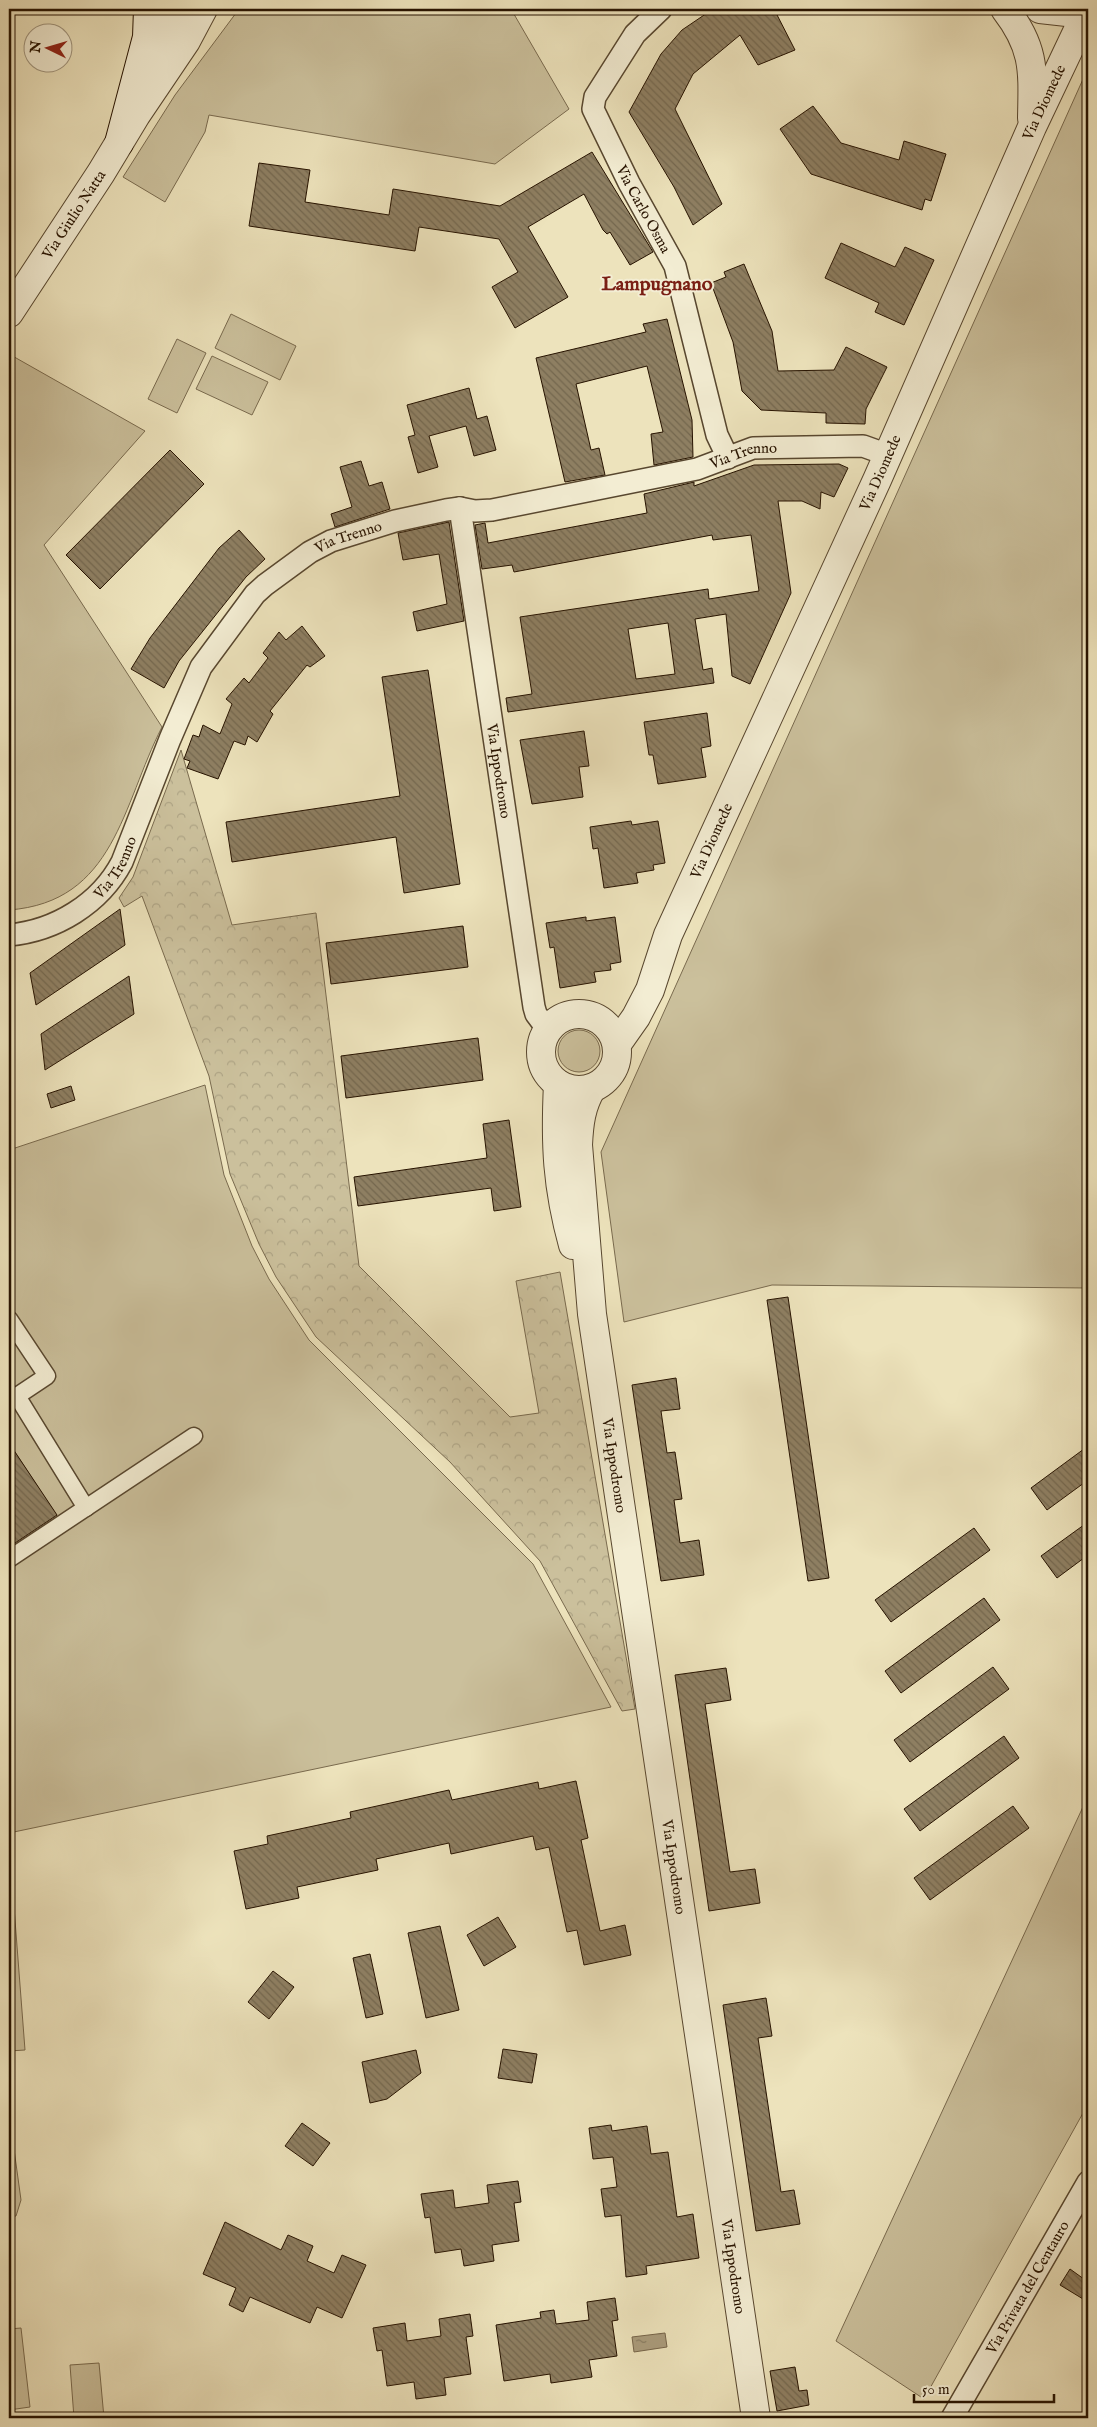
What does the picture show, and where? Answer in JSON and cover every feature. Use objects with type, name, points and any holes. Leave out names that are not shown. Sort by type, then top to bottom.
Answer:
[{"type":"street","points":[[119,144],[147,37],[148,9]]},
{"type":"street","name":"Via Giulio Natta","points":[[136,115],[177,9]]},
{"type":"street","name":"Via Giulio Natta","points":[[9,314],[136,115],[186,41],[203,9]]},
{"type":"street","name":"Via Giulio Natta","points":[[186,41],[213,9]]},
{"type":"street","name":"Via Carlo Osma","points":[[661,9],[635,34],[595,97],[593,109],[629,183],[674,266],[682,290],[717,435],[728,458]]},
{"type":"street","points":[[1005,9],[1026,40],[1031,61],[1032,127]]},
{"type":"street","points":[[1040,9],[1085,11]]},
{"type":"street","name":"Via Diomede","points":[[617,1044],[636,1017],[650,990],[668,935],[888,455],[1085,11]]},
{"type":"street","name":"Via Trenno","points":[[9,935],[37,930],[64,919],[97,895],[112,878],[122,862],[170,739],[201,667],[264,584],[310,552],[331,541],[395,521],[460,508],[475,511],[501,508],[697,469],[753,448],[863,446],[888,455]]},
{"type":"street","name":"Via Ippodromo","points":[[460,508],[534,1007],[548,1030]]},
{"type":"street","name":"Via Diomede","points":[[600,1019],[614,1012],[622,1004],[668,935]]},
{"type":"street","points":[[571,1014],[586,1014],[600,1019],[610,1028],[617,1044],[617,1057],[613,1070],[604,1081],[592,1088],[575,1090],[558,1084],[546,1070],[541,1057],[542,1043],[548,1030],[558,1020],[571,1014]]},
{"type":"street","name":"Via Ippodromo","points":[[558,1084],[555,1141],[564,1211],[592,1314]]},
{"type":"street","name":"Via Ippodromo","points":[[592,1088],[580,1121],[578,1145],[592,1314],[756,2418]]},
{"type":"street","points":[[9,1319],[47,1376],[13,1398],[86,1508]]},
{"type":"street","points":[[9,1559],[194,1436]]},
{"type":"street","name":"Via Privata del Centauro","points":[[952,2418],[1088,2182]]},
{"type":"green space","points":[[239,9],[511,9],[569,109],[495,164],[209,115],[205,132],[165,202],[123,177],[175,95]]},
{"type":"green space","points":[[1088,68],[1088,1288],[772,1285],[624,1322],[601,1152]]},
{"type":"green space","points":[[231,314],[296,346],[280,380],[215,348]]},
{"type":"green space","points":[[177,339],[206,353],[177,413],[148,399]]},
{"type":"green space","points":[[9,354],[145,431],[44,545],[162,727],[124,817],[110,845],[93,869],[72,889],[44,903],[9,910]]},
{"type":"green space","points":[[212,356],[268,382],[252,415],[196,389]]},
{"type":"green space","points":[[181,750],[232,925],[316,913],[359,1266],[510,1417],[539,1413],[516,1281],[560,1272],[635,1709],[622,1711],[540,1561],[450,1462],[316,1337],[276,1277],[259,1244],[230,1174],[209,1076],[142,896],[124,907],[119,898],[133,877]]},
{"type":"green space","points":[[583,1030],[591,1033],[597,1039],[600,1051],[597,1063],[591,1069],[575,1072],[567,1069],[561,1063],[558,1047],[561,1039],[567,1033]]},
{"type":"green space","points":[[205,1085],[224,1175],[252,1246],[269,1279],[309,1340],[533,1564],[611,1707],[9,1833],[9,1548],[57,1516],[11,1446],[9,1448],[9,1150]]},
{"type":"green space","points":[[1088,1796],[1088,2104],[924,2399],[836,2341]]},
{"type":"green space","points":[[9,1842],[25,2050],[9,2051]]},
{"type":"green space","points":[[9,2113],[21,2200],[16,2216],[9,2217]]},
{"type":"green space","points":[[21,2328],[30,2407],[9,2410],[9,2329]]},
{"type":"green space","points":[[99,2363],[104,2418],[74,2418],[70,2365]]},
{"type":"water","points":[[665,2333],[667,2347],[634,2352],[632,2337]]},
{"type":"building","points":[[713,9],[774,9],[795,50],[758,65],[740,35],[693,74],[675,109],[722,204],[693,225],[674,187],[629,112],[661,54],[682,30]]},
{"type":"building","points":[[813,106],[841,143],[899,160],[904,141],[946,154],[931,201],[925,199],[922,210],[811,174],[780,129]]},
{"type":"building","points":[[592,152],[653,252],[630,265],[610,232],[607,234],[603,230],[584,194],[528,227],[568,297],[515,328],[492,287],[518,272],[499,239],[419,227],[415,251],[249,226],[259,163],[310,170],[305,202],[389,215],[393,189],[500,206]]},
{"type":"building","points":[[841,243],[895,267],[905,247],[934,260],[904,325],[875,312],[879,303],[825,278]]},
{"type":"building","points":[[744,264],[772,331],[778,371],[834,370],[846,347],[887,367],[866,409],[865,424],[826,423],[826,413],[761,410],[742,391],[733,342],[711,283],[726,277],[724,272]]},
{"type":"building","points":[[667,319],[692,420],[693,457],[654,465],[651,434],[663,432],[647,366],[576,384],[591,450],[599,448],[605,475],[565,482],[536,358],[646,332],[643,324]]},
{"type":"building","points":[[469,388],[477,419],[487,416],[496,450],[474,456],[466,426],[429,436],[438,467],[418,473],[408,437],[415,435],[407,405]]},
{"type":"building","points":[[170,450],[204,484],[100,589],[66,555]]},
{"type":"building","points":[[361,461],[369,486],[382,482],[390,509],[335,527],[331,514],[352,507],[340,467]]},
{"type":"building","points":[[839,464],[848,468],[834,497],[821,492],[820,509],[802,501],[778,501],[791,593],[750,684],[732,676],[726,614],[695,619],[703,670],[712,668],[714,683],[508,712],[506,698],[532,694],[520,617],[708,589],[709,599],[759,591],[751,535],[713,540],[712,535],[514,572],[512,565],[482,569],[475,525],[485,523],[488,543],[647,513],[644,494],[694,482],[694,486],[754,465]],"holes":[[[668,623],[675,674],[636,679],[628,629]]]},
{"type":"building","points":[[449,522],[464,621],[417,631],[413,612],[447,604],[439,554],[403,560],[398,533]]},
{"type":"building","points":[[239,530],[265,559],[246,577],[179,661],[164,688],[131,669],[150,638],[219,548]]},
{"type":"building","points":[[302,626],[325,656],[310,667],[307,665],[270,711],[273,714],[257,742],[248,736],[245,745],[234,741],[218,779],[187,768],[190,761],[184,759],[193,735],[199,737],[203,725],[220,734],[232,704],[226,699],[244,678],[249,683],[268,658],[263,653],[279,632],[286,640]]},
{"type":"building","points":[[428,670],[460,884],[404,893],[396,837],[232,862],[226,822],[400,796],[382,677]]},
{"type":"building","points":[[707,713],[711,746],[701,748],[706,777],[658,784],[653,755],[649,755],[644,722]]},
{"type":"building","points":[[584,731],[589,766],[579,767],[583,797],[532,804],[520,740]]},
{"type":"building","points":[[631,821],[632,825],[658,821],[665,863],[653,865],[654,870],[636,873],[638,883],[604,888],[598,848],[593,849],[590,827]]},
{"type":"building","points":[[120,909],[125,945],[36,1005],[30,973]]},
{"type":"building","points":[[586,917],[586,921],[615,917],[621,962],[610,964],[611,970],[594,972],[596,982],[560,988],[554,947],[550,948],[546,923]]},
{"type":"building","points":[[463,926],[468,967],[331,984],[326,943]]},
{"type":"building","points":[[129,976],[134,1014],[45,1070],[41,1034]]},
{"type":"building","points":[[478,1038],[483,1080],[346,1098],[341,1056]]},
{"type":"building","points":[[71,1086],[75,1100],[51,1108],[47,1094]]},
{"type":"building","points":[[509,1120],[521,1207],[494,1211],[491,1188],[358,1206],[354,1177],[487,1158],[483,1124]]},
{"type":"building","points":[[788,1297],[829,1578],[808,1581],[767,1300]]},
{"type":"building","points":[[676,1378],[680,1409],[661,1411],[667,1453],[675,1452],[682,1499],[674,1500],[680,1543],[699,1540],[704,1575],[661,1581],[632,1385]]},
{"type":"building","points":[[9,1443],[57,1515],[9,1547]]},
{"type":"building","points":[[1088,1446],[1088,1480],[1047,1510],[1031,1488]]},
{"type":"building","points":[[1088,1522],[1088,1555],[1057,1578],[1041,1556]]},
{"type":"building","points":[[974,1528],[990,1550],[891,1622],[875,1600]]},
{"type":"building","points":[[984,1598],[1000,1620],[901,1693],[885,1671]]},
{"type":"building","points":[[993,1667],[1009,1689],[910,1762],[894,1740]]},
{"type":"building","points":[[726,1668],[731,1700],[705,1704],[730,1872],[755,1869],[760,1903],[709,1911],[675,1675]]},
{"type":"building","points":[[1004,1736],[1019,1758],[920,1831],[904,1809]]},
{"type":"building","points":[[576,1781],[588,1838],[581,1840],[600,1931],[625,1925],[631,1955],[584,1965],[577,1930],[567,1932],[549,1847],[536,1850],[533,1836],[451,1854],[449,1843],[376,1859],[378,1870],[297,1887],[299,1898],[246,1909],[234,1851],[268,1844],[267,1836],[351,1818],[350,1812],[449,1790],[452,1800],[538,1782],[539,1789]]},
{"type":"building","points":[[1013,1806],[1029,1828],[930,1900],[914,1878]]},
{"type":"building","points":[[498,1917],[516,1947],[484,1966],[467,1935]]},
{"type":"building","points":[[440,1926],[459,2010],[426,2018],[408,1933]]},
{"type":"building","points":[[370,1954],[383,2014],[366,2018],[353,1958]]},
{"type":"building","points":[[273,1971],[294,1987],[269,2019],[248,2002]]},
{"type":"building","points":[[766,1998],[772,2036],[758,2038],[781,2192],[794,2190],[800,2224],[756,2231],[723,2005]]},
{"type":"building","points":[[503,2049],[537,2054],[532,2083],[498,2078]]},
{"type":"building","points":[[416,2050],[421,2073],[387,2099],[370,2103],[362,2062]]},
{"type":"building","points":[[302,2123],[330,2143],[313,2166],[285,2146]]},
{"type":"building","points":[[611,2125],[612,2131],[647,2126],[651,2154],[668,2152],[677,2217],[693,2214],[699,2258],[646,2266],[647,2274],[626,2277],[621,2215],[605,2217],[601,2189],[617,2187],[613,2157],[593,2159],[589,2128]]},
{"type":"building","points":[[518,2181],[521,2202],[514,2203],[519,2241],[492,2245],[494,2261],[464,2266],[461,2249],[435,2253],[430,2217],[425,2218],[421,2194],[453,2190],[455,2208],[489,2203],[487,2185]]},
{"type":"building","points":[[225,2222],[281,2250],[288,2235],[313,2246],[307,2261],[334,2273],[342,2255],[366,2265],[342,2318],[317,2307],[310,2323],[250,2297],[243,2312],[229,2305],[236,2288],[203,2274]]},
{"type":"building","points":[[1070,2269],[1088,2282],[1088,2302],[1060,2285]]},
{"type":"building","points":[[615,2298],[618,2320],[612,2321],[617,2356],[589,2360],[592,2377],[551,2383],[550,2374],[504,2381],[496,2325],[541,2318],[540,2312],[554,2310],[556,2324],[589,2320],[587,2302]]},
{"type":"building","points":[[470,2314],[473,2336],[466,2337],[471,2374],[444,2378],[446,2395],[416,2399],[414,2382],[387,2386],[382,2350],[377,2351],[373,2328],[405,2323],[407,2341],[441,2336],[439,2319]]},
{"type":"building","points":[[795,2367],[799,2391],[807,2390],[809,2405],[777,2411],[770,2371]]},
{"type":"district","name":"Lampugnano","points":[[657,284]]}]
